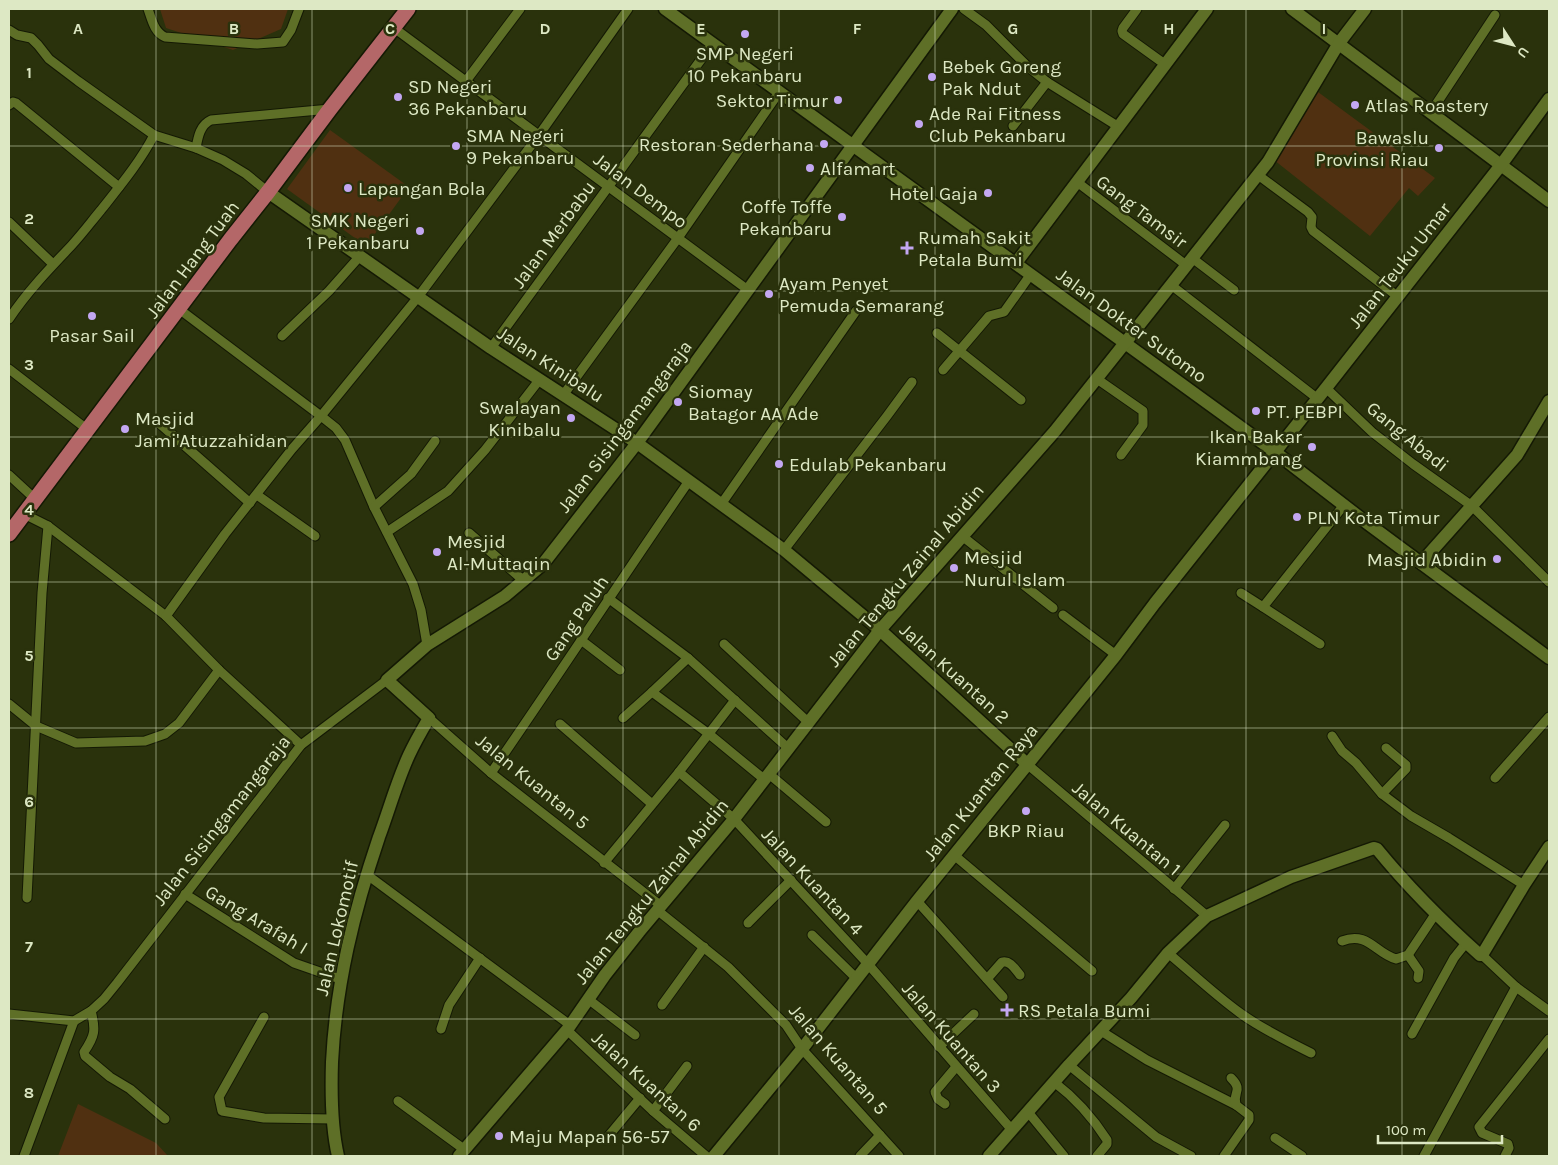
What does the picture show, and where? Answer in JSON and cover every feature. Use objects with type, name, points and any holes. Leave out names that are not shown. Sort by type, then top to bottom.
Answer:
[{"type":"main road","name":"Jalan Hang Tuah","points":[[9,534],[330,109],[408,9]]},
{"type":"street","points":[[148,9],[156,30],[165,37],[257,44],[283,42],[291,30],[299,9]]},
{"type":"street","points":[[466,81],[520,9]]},
{"type":"street","points":[[166,616],[225,534],[292,449],[418,297],[539,135],[628,9]]},
{"type":"street","name":"Jalan Dokter Sutomo","points":[[665,9],[854,144],[1275,452],[1549,658]]},
{"type":"street","name":"Jalan Sisingamangaraja","points":[[74,1021],[91,1011],[104,999],[301,746],[387,680],[427,645],[505,596],[543,564],[637,443],[952,9]]},
{"type":"street","points":[[964,9],[986,25],[1027,66],[1047,82],[1119,126]]},
{"type":"street","points":[[1137,9],[1123,28],[1123,34],[1166,65]]},
{"type":"street","points":[[1016,262],[1207,9]]},
{"type":"street","points":[[1292,9],[1549,201]]},
{"type":"street","name":"Jalan Tengku Zainal Abidin","points":[[462,1153],[568,1027],[658,908],[734,819],[880,630],[1055,431],[1125,344],[1268,162],[1339,43],[1366,9]]},
{"type":"street","points":[[1431,112],[1495,15]]},
{"type":"street","name":"Jalan Dempo","points":[[394,28],[748,290]]},
{"type":"street","points":[[9,30],[17,35],[31,38],[49,59],[154,134],[224,160],[246,174],[268,192]]},
{"type":"street","name":"Jalan Merbabu","points":[[491,348],[713,43]]},
{"type":"street","points":[[1013,126],[1047,82]]},
{"type":"street","points":[[564,394],[678,238],[780,91]]},
{"type":"street","name":"Jalan Teuku Umar","points":[[1275,452],[1501,165],[1549,99]]},
{"type":"street","points":[[9,105],[12,102],[16,103],[120,187]]},
{"type":"street","points":[[196,148],[202,128],[206,122],[211,120],[330,109]]},
{"type":"street","points":[[9,319],[18,305],[72,245],[120,187],[145,154],[154,134]]},
{"type":"street","points":[[1258,175],[1308,212],[1312,217],[1311,227],[1313,231],[1397,296]]},
{"type":"street","name":"Gang Tamsir","points":[[1078,182],[1189,262],[1234,290]]},
{"type":"street","name":"Jalan Kinibalu","points":[[268,192],[491,348],[637,443],[784,550],[880,630]]},
{"type":"street","points":[[9,222],[53,264]]},
{"type":"street","points":[[282,336],[329,291],[360,256]]},
{"type":"street","points":[[943,370],[989,316],[1004,312],[1031,274]]},
{"type":"street","points":[[1171,285],[1318,399]]},
{"type":"street","points":[[179,309],[321,416],[336,428],[345,440],[374,507],[413,584],[421,610],[427,645]]},
{"type":"street","points":[[722,504],[856,312]]},
{"type":"street","points":[[937,333],[1021,400]]},
{"type":"street","points":[[9,369],[88,430]]},
{"type":"street","points":[[387,532],[448,491],[485,450],[540,379]]},
{"type":"street","points":[[1097,379],[1143,411],[1143,424],[1121,455]]},
{"type":"street","points":[[784,550],[912,382]]},
{"type":"street","name":"Gang Abadi","points":[[1326,388],[1372,432],[1472,506],[1549,582]]},
{"type":"street","points":[[1421,563],[1517,455],[1549,401]]},
{"type":"street","points":[[159,423],[250,503]]},
{"type":"street","points":[[374,507],[411,474],[434,441]]},
{"type":"street","name":"Jalan Kuantan Raya","points":[[714,1156],[802,1049],[917,901],[1116,655],[1275,452]]},
{"type":"street","points":[[9,474],[35,499]]},
{"type":"street","name":"Gang Paluh","points":[[491,773],[689,481]]},
{"type":"street","points":[[257,495],[315,536]]},
{"type":"street","points":[[1263,607],[1344,505]]},
{"type":"street","points":[[24,514],[48,526],[166,616],[219,670],[301,746]]},
{"type":"street","points":[[26,898],[48,526]]},
{"type":"street","points":[[469,533],[524,581]]},
{"type":"street","points":[[962,536],[1053,608]]},
{"type":"street","points":[[1241,592],[1320,644]]},
{"type":"street","points":[[608,598],[688,658],[788,748]]},
{"type":"street","points":[[1063,615],[1116,655]]},
{"type":"street","name":"Jalan Kuantan 2","points":[[880,630],[1027,764]]},
{"type":"street","points":[[580,640],[620,670]]},
{"type":"street","points":[[724,644],[808,722]]},
{"type":"street","points":[[623,718],[688,658]]},
{"type":"street","points":[[9,704],[36,726],[76,743],[145,741],[164,734],[179,723],[219,670]]},
{"type":"street","name":"Jalan Kuantan 5","points":[[387,680],[491,773],[604,863],[728,966],[786,1025],[802,1049],[900,1156]]},
{"type":"street","points":[[652,692],[826,822]]},
{"type":"street","points":[[604,863],[735,700]]},
{"type":"street","points":[[1495,778],[1549,717]]},
{"type":"street","name":"Jalan Lokomotif","points":[[338,1156],[331,1088],[334,1031],[340,980],[366,874],[409,755],[429,718]]},
{"type":"street","points":[[560,724],[652,804]]},
{"type":"street","points":[[1332,736],[1342,751],[1356,763],[1382,794],[1411,816],[1524,885]]},
{"type":"street","points":[[1382,794],[1406,768],[1406,765],[1386,748]]},
{"type":"street","name":"Jalan Kuantan 1","points":[[1027,764],[1207,916]]},
{"type":"street","name":"Jalan Kuantan 4","points":[[679,772],[734,819],[868,964]]},
{"type":"street","points":[[1174,889],[1225,825]]},
{"type":"street","points":[[1482,955],[1549,847]]},
{"type":"street","points":[[989,1156],[1069,1065],[1132,998],[1168,953],[1207,916],[1291,877],[1374,848],[1466,942],[1516,987],[1549,1012]]},
{"type":"street","points":[[954,855],[1092,971]]},
{"type":"street","name":"Jalan Kuantan 6","points":[[366,874],[480,958],[568,1027],[652,1111],[706,1156]]},
{"type":"street","points":[[748,923],[791,880]]},
{"type":"street","name":"Gang Arafah I","points":[[185,894],[294,963],[340,980]]},
{"type":"street","points":[[917,901],[1003,997]]},
{"type":"street","points":[[1342,941],[1358,937],[1395,959],[1408,955],[1436,913]]},
{"type":"street","points":[[812,935],[856,980]]},
{"type":"street","points":[[1412,1034],[1454,958],[1466,942]]},
{"type":"street","points":[[662,1005],[704,947]]},
{"type":"street","points":[[1168,953],[1241,1014],[1311,1053]]},
{"type":"street","points":[[1408,955],[1419,971],[1418,978]]},
{"type":"street","points":[[441,1029],[449,1005],[480,958]]},
{"type":"street","points":[[987,979],[1005,961],[1020,975]]},
{"type":"street","name":"Jalan Kuantan 3","points":[[868,964],[1012,1130]]},
{"type":"street","points":[[1424,1156],[1516,987]]},
{"type":"street","points":[[588,999],[635,1035]]},
{"type":"street","points":[[91,1011],[94,1033],[84,1052],[85,1056],[110,1077],[130,1089],[165,1119]]},
{"type":"street","points":[[9,1014],[74,1021],[24,1156]]},
{"type":"street","points":[[939,1047],[974,1014]]},
{"type":"street","points":[[264,1017],[219,1097],[222,1111],[264,1118],[333,1119]]},
{"type":"street","points":[[1101,1031],[1147,1060],[1236,1105],[1249,1115],[1250,1118],[1224,1156]]},
{"type":"street","points":[[1505,1156],[1509,1148],[1506,1142],[1482,1133],[1479,1126],[1549,1040]]},
{"type":"street","points":[[1069,1065],[1156,1137],[1191,1156]]},
{"type":"street","points":[[652,1111],[687,1066]]},
{"type":"street","points":[[945,1104],[938,1099],[935,1092],[956,1067]]},
{"type":"street","points":[[1231,1078],[1237,1083],[1236,1105]]},
{"type":"street","points":[[1054,1082],[1088,1114],[1107,1140],[1107,1144],[1097,1156]]},
{"type":"street","points":[[606,1139],[640,1098]]},
{"type":"street","points":[[398,1101],[462,1153]]},
{"type":"street","points":[[1028,1112],[1064,1156]]},
{"type":"street","points":[[860,1156],[880,1135]]},
{"type":"street","points":[[1275,1138],[1302,1156]]},
{"type":"shaded area","points":[[160,9],[288,9],[281,29],[233,50],[166,28]]},
{"type":"shaded area","points":[[1318,92],[1435,178],[1418,196],[1409,188],[1370,236],[1274,160]]},
{"type":"shaded area","name":"Lapangan Bola","points":[[330,130],[409,187],[366,246],[287,189]]},
{"type":"shaded area","points":[[78,1104],[156,1143],[168,1156],[58,1156]]},
{"type":"place","name":"SMP Negeri 10 Pekanbaru","points":[[745,34]]},
{"type":"place","name":"Bebek Goreng Pak Ndut","points":[[932,77]]},
{"type":"place","name":"SD Negeri 36 Pekanbaru","points":[[398,97]]},
{"type":"place","name":"Sektor Timur","points":[[838,100]]},
{"type":"place","name":"Atlas Roastery","points":[[1355,105]]},
{"type":"place","name":"Ade Rai Fitness Club Pekanbaru","points":[[919,124]]},
{"type":"place","name":"Restoran Sederhana","points":[[824,144]]},
{"type":"place","name":"SMA Negeri 9 Pekanbaru","points":[[456,146]]},
{"type":"place","name":"Bawaslu Provinsi Riau","points":[[1439,148]]},
{"type":"place","name":"Alfamart","points":[[810,168]]},
{"type":"place","name":"Lapangan Bola","points":[[348,188]]},
{"type":"place","name":"Hotel Gaja","points":[[988,193]]},
{"type":"place","name":"Coffe Toffe Pekanbaru","points":[[842,217]]},
{"type":"place","name":"SMK Negeri 1 Pekanbaru","points":[[420,231]]},
{"type":"place","name":"Rumah Sakit Petala Bumi","points":[[907,248]]},
{"type":"place","name":"Ayam Penyet Pemuda Semarang","points":[[769,294]]},
{"type":"place","name":"Pasar Sail","points":[[92,316]]},
{"type":"place","name":"Siomay Batagor AA Ade","points":[[678,402]]},
{"type":"place","name":"PT. PEBPI","points":[[1256,411]]},
{"type":"place","name":"Swalayan Kinibalu","points":[[571,418]]},
{"type":"place","name":"Masjid Jami'Atuzzahidan","points":[[125,429]]},
{"type":"place","name":"Ikan Bakar Kiammbang","points":[[1312,447]]},
{"type":"place","name":"Edulab Pekanbaru","points":[[779,464]]},
{"type":"place","name":"PLN Kota Timur","points":[[1297,517]]},
{"type":"place","name":"Mesjid Al-Muttaqin","points":[[437,552]]},
{"type":"place","name":"Masjid Abidin","points":[[1497,559]]},
{"type":"place","name":"Mesjid Nurul Islam","points":[[954,568]]},
{"type":"place","name":"BKP Riau","points":[[1026,811]]},
{"type":"place","name":"RS Petala Bumi","points":[[1007,1010]]},
{"type":"place","name":"Maju Mapan 56-57","points":[[499,1136]]}]
